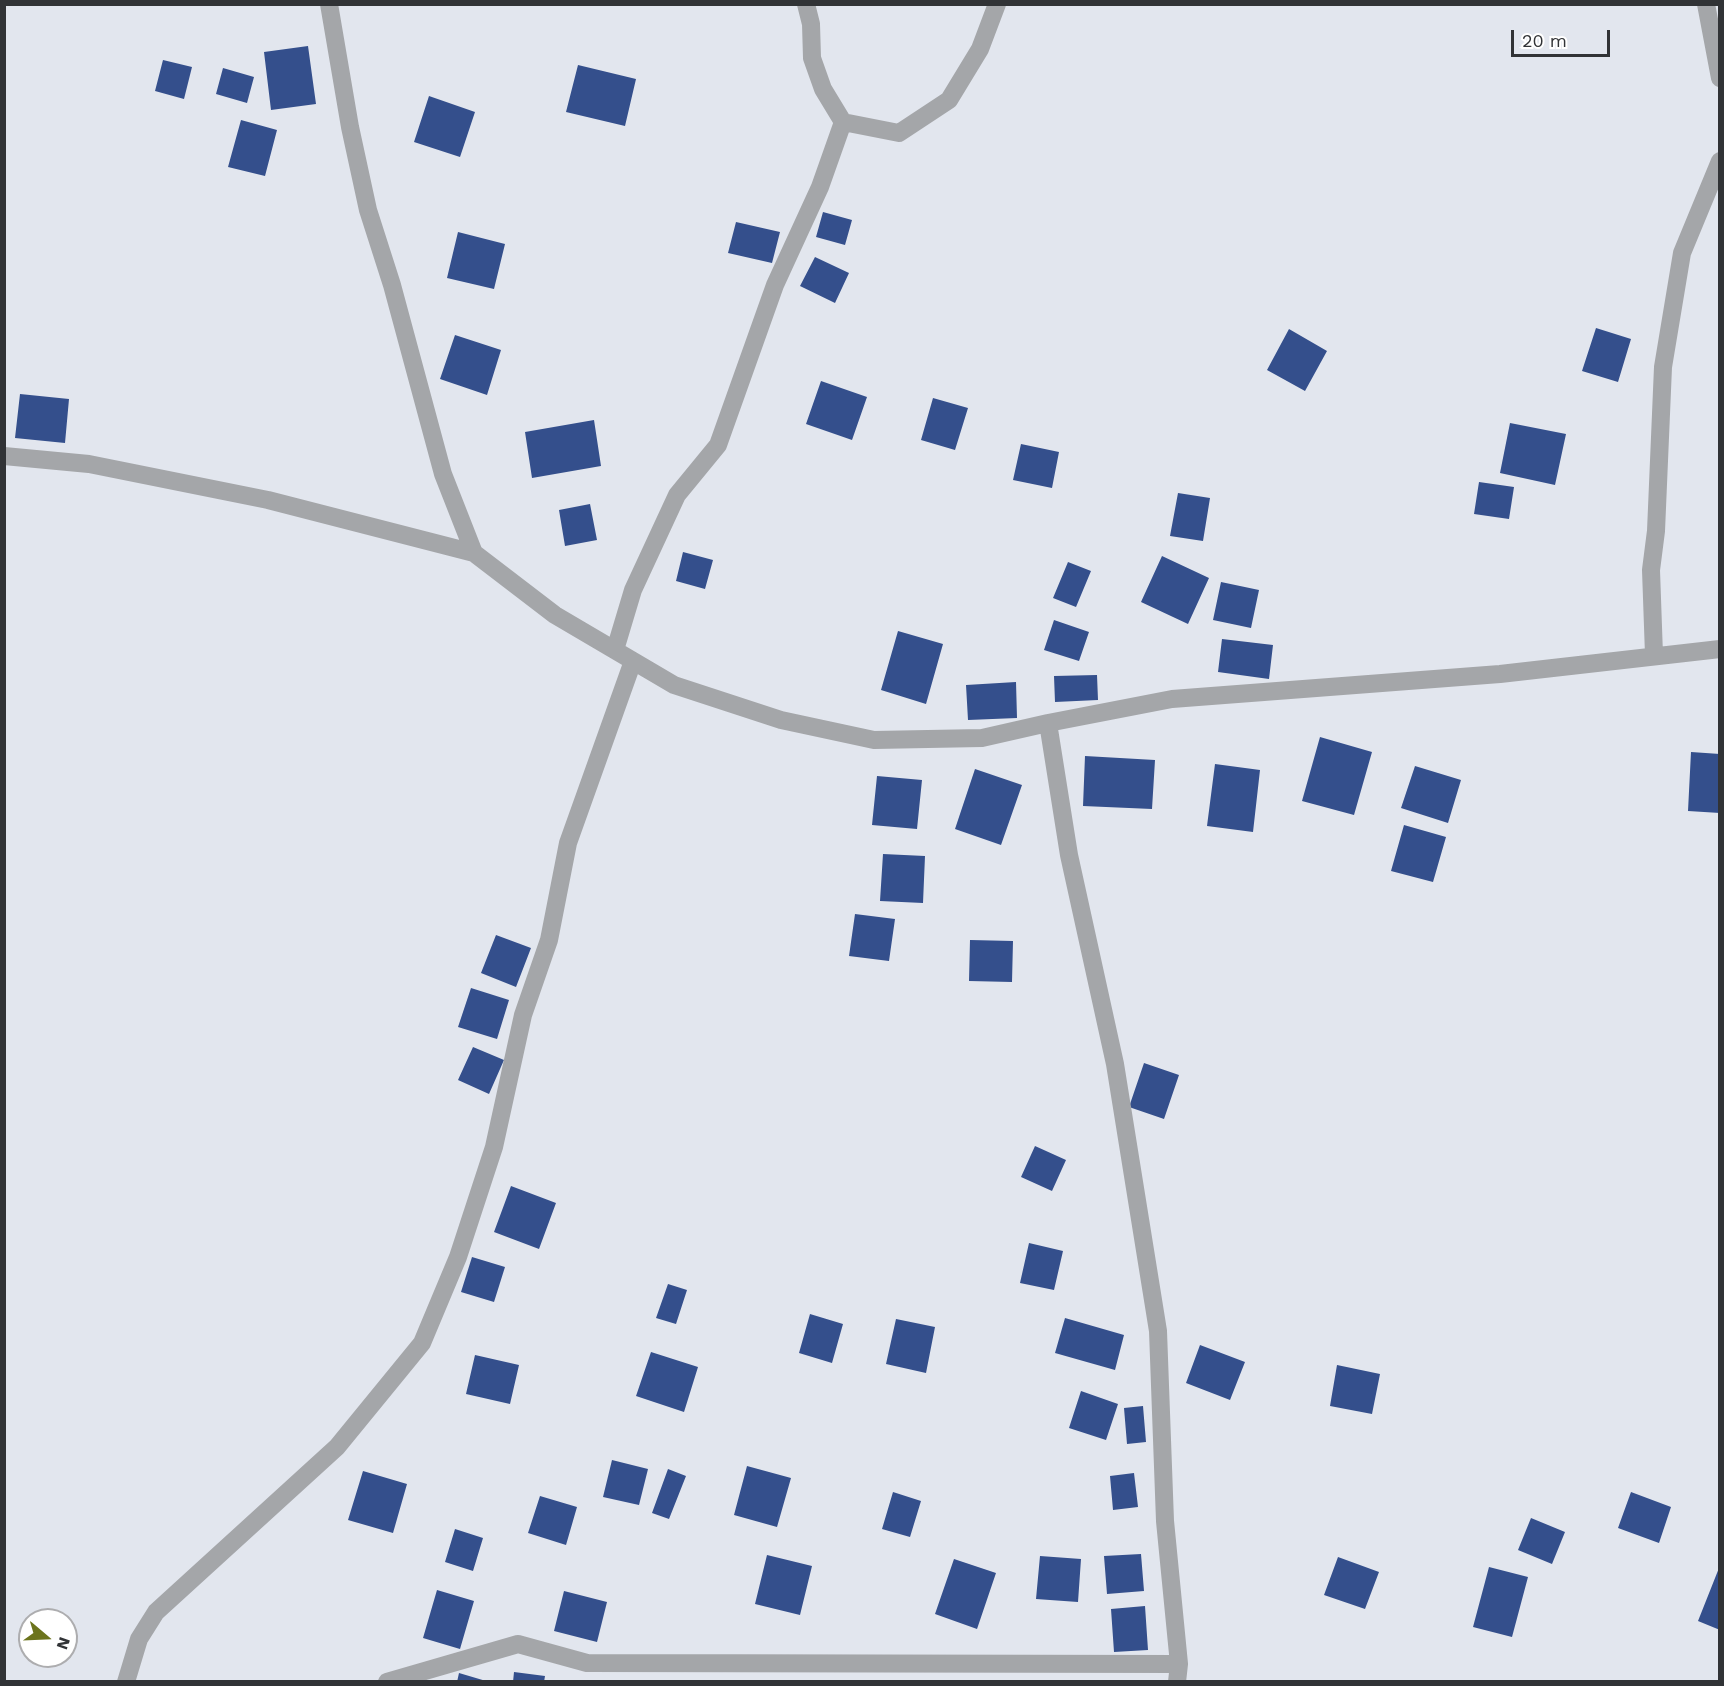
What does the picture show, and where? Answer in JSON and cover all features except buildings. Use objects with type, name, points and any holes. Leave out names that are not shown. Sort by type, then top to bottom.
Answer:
[{"type":"street","points":[[329,4],[350,127],[368,210],[395,296],[443,474],[474,553]]},
{"type":"street","points":[[806,4],[811,24],[812,58],[823,89],[843,122],[899,133],[949,100],[980,49],[997,4]]},
{"type":"street","points":[[1706,4],[1719,78]]},
{"type":"street","points":[[615,650],[633,590],[677,495],[718,445],[775,285],[820,187],[843,122]]},
{"type":"street","points":[[1654,655],[1651,570],[1656,531],[1663,367],[1682,253],[1719,161]]},
{"type":"street","points":[[4,456],[89,464],[268,500],[474,553],[555,615],[674,685],[781,720],[874,740],[982,738],[1172,699],[1500,674],[1719,649]]},
{"type":"street","points":[[126,1682],[139,1639],[156,1612],[337,1447],[422,1342],[458,1257],[494,1147],[523,1015],[549,940],[568,843],[633,661]]},
{"type":"street","points":[[387,1682],[518,1644],[587,1663],[1178,1673],[1165,1521],[1158,1331],[1115,1064],[1069,855],[1048,723]]}]
